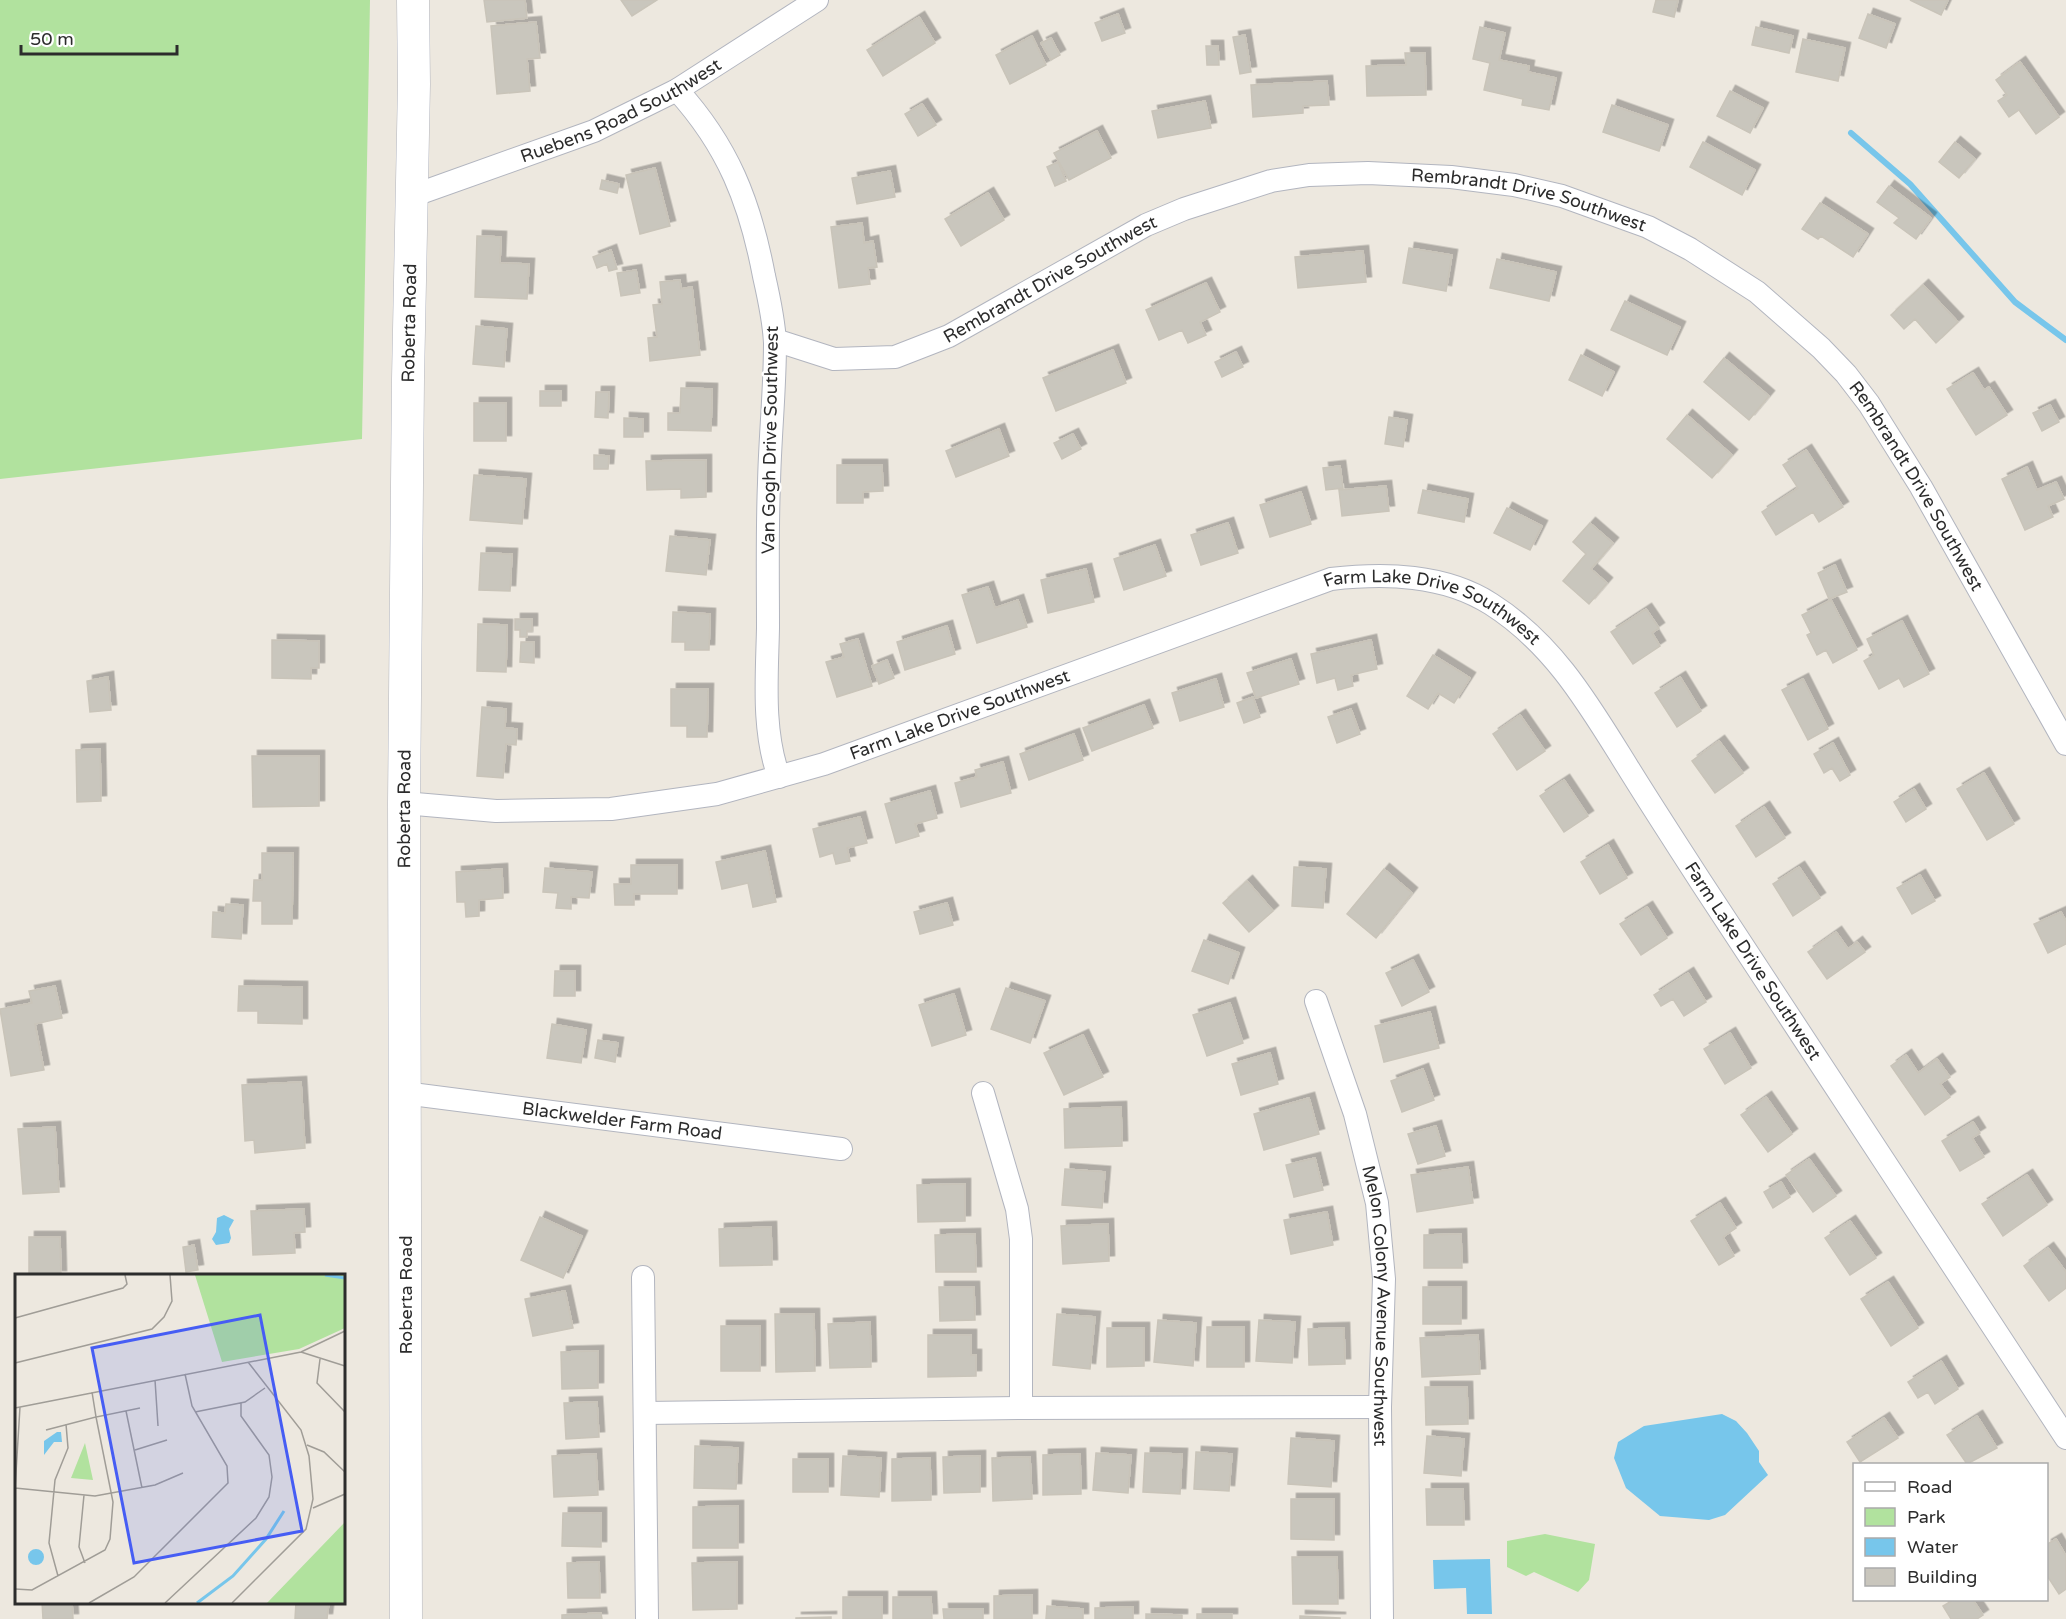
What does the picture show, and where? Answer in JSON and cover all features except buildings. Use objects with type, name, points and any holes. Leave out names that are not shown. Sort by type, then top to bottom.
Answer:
[{"type":"street","name":"Roberta Road","points":[[406,1619],[404,803],[413,0]]},
{"type":"street","name":"Ruebens Road Southwest","points":[[412,196],[594,131],[677,90],[818,0]]},
{"type":"street","name":"Van Gogh Drive Southwest","points":[[677,90],[713,135],[740,186],[754,226],[775,340],[769,484],[767,706],[772,757],[779,777]]},
{"type":"street","name":"Rembrandt Drive Southwest","points":[[775,340],[834,359],[895,357],[950,336],[1146,225],[1184,208],[1271,181],[1309,175],[1368,173],[1451,177],[1514,185],[1562,196],[1648,227],[1690,249],[1757,292],[1821,348],[1846,374],[1869,404],[1922,487],[2066,744]]},
{"type":"street","name":"Farm Lake Drive Southwest","points":[[404,803],[496,811],[611,809],[682,801],[824,764],[1331,579],[1365,575],[1398,577],[1431,580],[1462,589],[1492,605],[1544,645],[1580,690],[1672,838],[2066,1438]]},
{"type":"street","name":"Melon Colony Avenue Southwest","points":[[1316,1002],[1355,1114],[1377,1203],[1384,1279],[1380,1407],[1382,1619]]},
{"type":"street","name":"Blackwelder Farm Road","points":[[404,1093],[841,1149]]},
{"type":"street","points":[[983,1093],[1017,1209],[1021,1239],[1021,1408]]},
{"type":"street","points":[[643,1278],[647,1619]]},
{"type":"street","points":[[645,1413],[1021,1408],[1380,1407]]},
{"type":"green space","points":[[0,0],[370,0],[362,439],[0,479]]},
{"type":"green space","points":[[1545,1534],[1595,1544],[1589,1580],[1578,1592],[1534,1572],[1526,1576],[1507,1567],[1507,1541]]},
{"type":"water","points":[[224,1215],[234,1220],[229,1229],[231,1238],[229,1243],[216,1245],[212,1239],[216,1232],[217,1218]]},
{"type":"water","points":[[1722,1414],[1736,1421],[1747,1433],[1759,1451],[1759,1462],[1768,1475],[1725,1515],[1709,1520],[1660,1516],[1626,1488],[1614,1458],[1618,1442],[1644,1426]]},
{"type":"water","points":[[1490,1559],[1492,1614],[1467,1614],[1466,1588],[1434,1589],[1433,1560]]},
{"type":"waterway","points":[[1851,133],[1910,184],[2015,302],[2066,340]]}]
